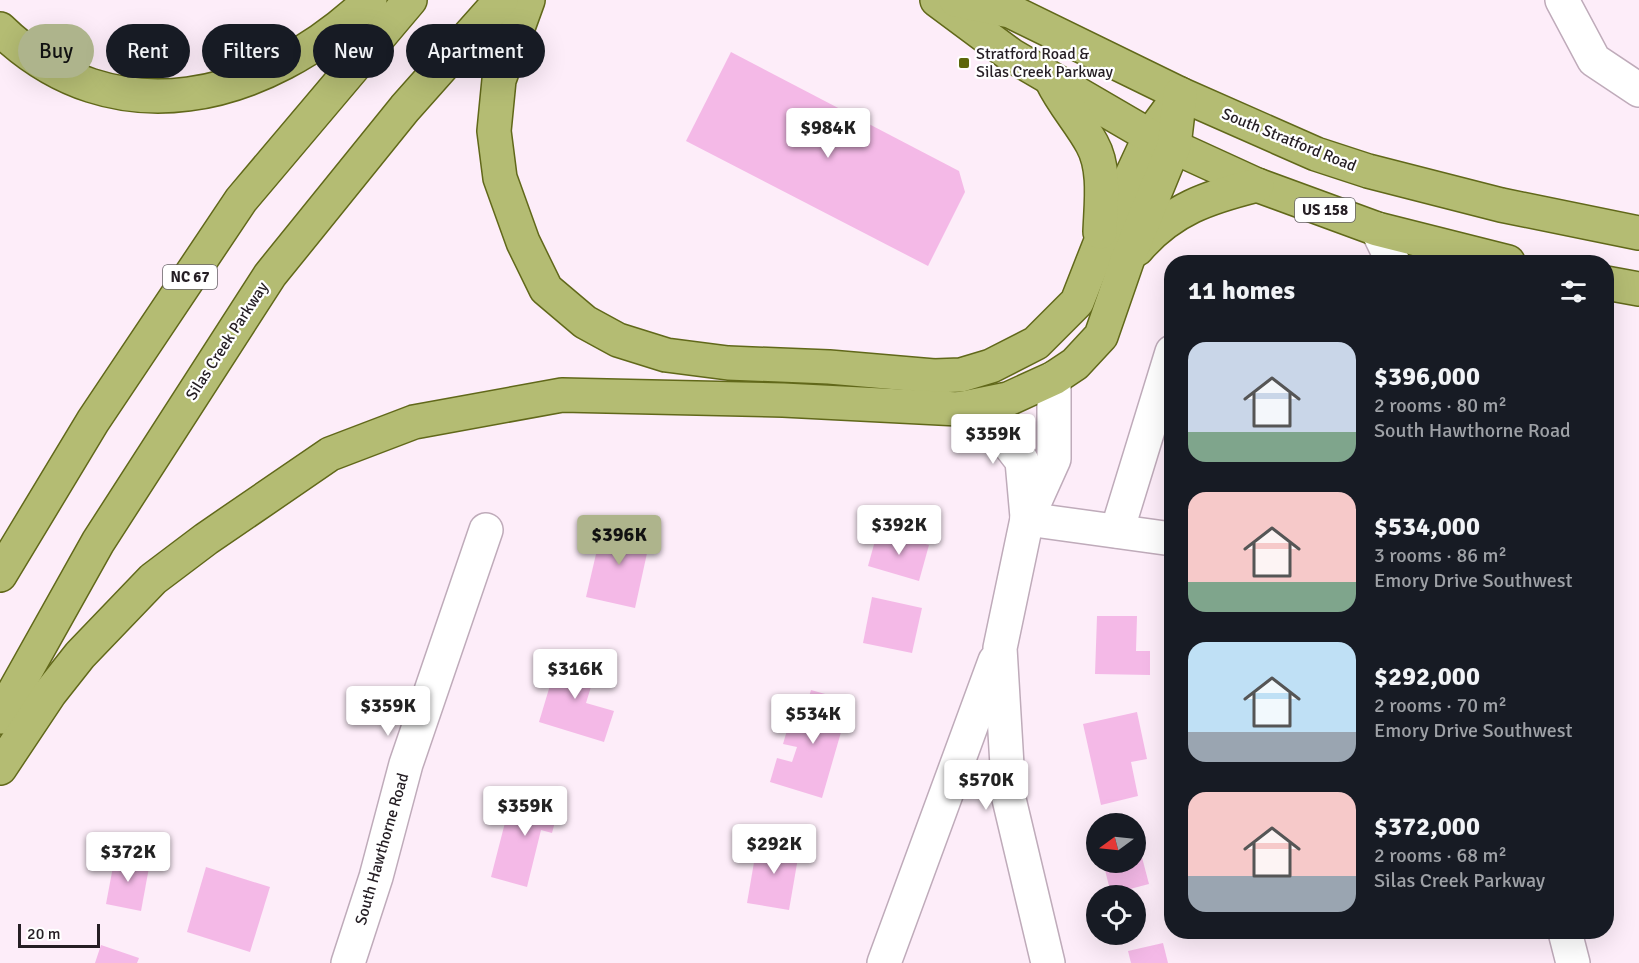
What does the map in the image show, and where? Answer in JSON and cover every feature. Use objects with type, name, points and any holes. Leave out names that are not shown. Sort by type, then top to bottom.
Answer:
[{"type":"main road","points":[[0,29],[38,60],[71,78],[131,95],[182,96],[219,90],[255,78],[290,61],[325,38],[370,0]]},
{"type":"main road","name":"NC 67","points":[[0,575],[93,421],[241,200],[410,0]]},
{"type":"main road","name":"Silas Creek Parkway","points":[[0,717],[98,542],[270,275],[405,108],[501,0]]},
{"type":"main road","points":[[528,0],[499,80],[494,131],[500,178],[523,242],[546,289],[585,322],[618,340],[666,355],[728,363],[829,367],[934,376],[961,375],[991,366],[1036,343],[1077,302],[1113,254],[1180,94]]},
{"type":"main road","name":"US 158","points":[[938,0],[1011,55],[1162,141],[1257,185],[1377,229],[1480,255]]},
{"type":"main road","name":"South Stratford Road","points":[[956,0],[1010,11],[1180,94],[1316,154],[1368,171],[1533,213],[1639,232]]},
{"type":"main road","points":[[0,768],[50,693],[80,655],[153,579],[206,539],[330,454],[414,422],[562,395],[783,400],[959,409],[1008,399],[1054,378],[1075,364],[1101,336],[1113,254],[1093,145],[1062,102],[1051,79]]},
{"type":"main road","points":[[1113,254],[1149,236],[1173,216],[1210,197],[1257,185]]},
{"type":"main road","points":[[1614,284],[1639,289]]},
{"type":"street","points":[[1562,0],[1594,60],[1639,90]]},
{"type":"street","points":[[1377,229],[1390,255]]},
{"type":"street","points":[[884,963],[1000,648],[1027,519],[1054,459],[1054,378]]},
{"type":"street","points":[[1118,531],[1164,379]]},
{"type":"street","points":[[959,409],[994,425],[1022,461],[1027,519]]},
{"type":"street","points":[[1027,519],[1164,538]]},
{"type":"street","name":"South Hawthorne Road","points":[[348,963],[376,877],[406,764],[486,530]]},
{"type":"street","points":[[1000,648],[1009,799],[1048,963]]},
{"type":"street","points":[[1567,939],[1573,963]]},
{"type":"building","points":[[731,52],[959,171],[965,192],[928,266],[686,141]]},
{"type":"building","points":[[603,524],[651,535],[635,608],[586,597]]},
{"type":"building","points":[[878,530],[929,545],[919,581],[868,566]]},
{"type":"building","points":[[872,597],[922,608],[912,653],[863,643]]},
{"type":"building","points":[[1097,616],[1137,616],[1136,651],[1150,651],[1150,675],[1095,674]]},
{"type":"building","points":[[560,652],[598,664],[586,703],[614,711],[604,742],[539,722]]},
{"type":"building","points":[[811,690],[850,701],[822,798],[770,782],[777,758],[792,762],[797,747],[783,744],[790,720],[801,724]]},
{"type":"building","points":[[1137,712],[1147,759],[1131,762],[1138,796],[1101,805],[1083,724]]},
{"type":"building","points":[[534,787],[562,795],[552,833],[541,830],[527,887],[491,877],[509,807],[527,812]]},
{"type":"building","points":[[758,839],[800,846],[789,910],[747,903]]},
{"type":"building","points":[[115,856],[150,862],[141,911],[106,904]]},
{"type":"building","points":[[206,867],[270,887],[250,952],[187,932]]},
{"type":"building","points":[[1106,873],[1146,873],[1149,884],[1145,885],[1109,885]]},
{"type":"building","points":[[1163,943],[1168,963],[1131,963],[1128,951]]},
{"type":"building","points":[[101,945],[139,958],[137,963],[95,963]]},
{"type":"place","name":"Stratford Road & Silas Creek Parkway","points":[[964,63]]}]
